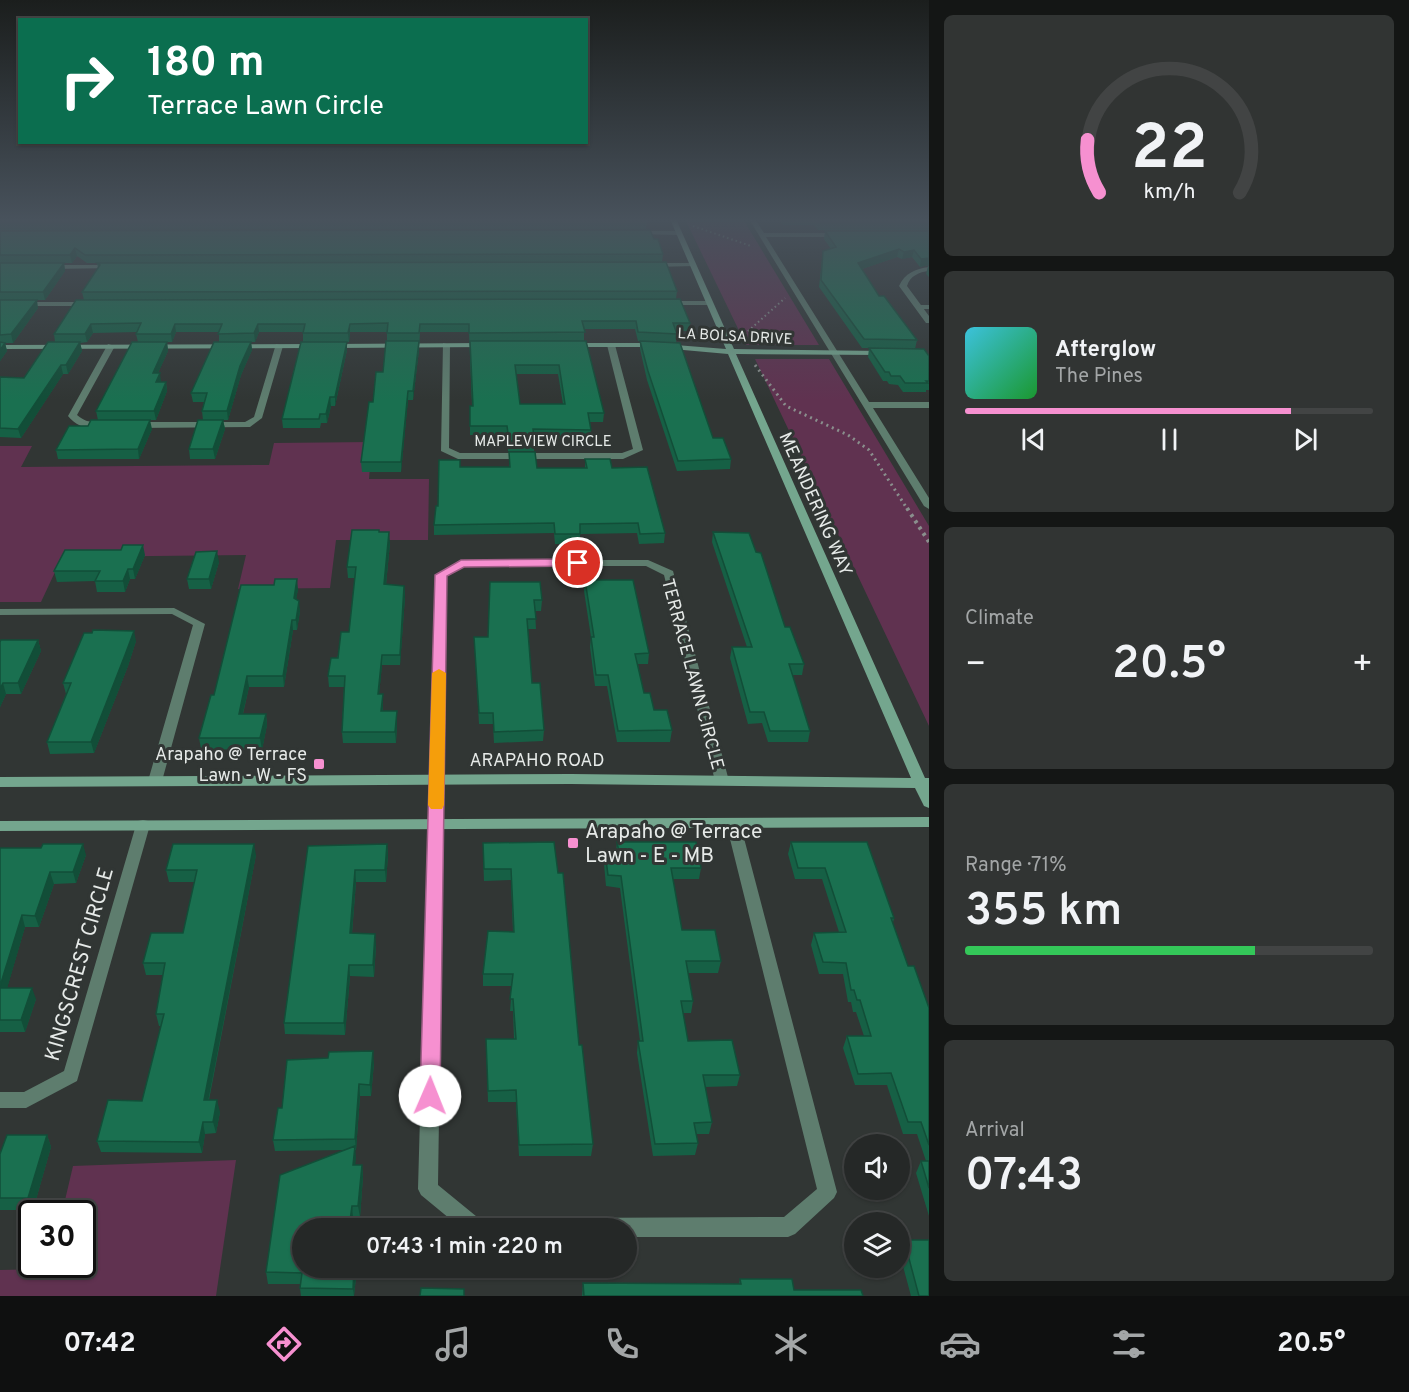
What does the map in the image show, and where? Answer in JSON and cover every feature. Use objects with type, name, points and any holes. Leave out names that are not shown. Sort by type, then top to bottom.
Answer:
[{"type":"street","name":"MEANDERING WAY","points":[[699,279],[925,783],[929,802]]},
{"type":"street","points":[[789,279],[929,506]]},
{"type":"street","points":[[905,279],[903,286],[929,321]]},
{"type":"street","points":[[655,303],[709,303]]},
{"type":"street","points":[[0,304],[95,304]]},
{"type":"street","points":[[919,307],[929,307]]},
{"type":"street","name":"MAPLEVIEW CIRCLE","points":[[446,345],[444,449],[458,456],[623,456],[638,450],[611,345]]},
{"type":"street","points":[[0,346],[493,345]]},
{"type":"street","name":"LA BOLSA DRIVE","points":[[564,345],[650,345],[749,353],[894,353]]},
{"type":"street","points":[[111,346],[72,416],[82,425],[118,425]]},
{"type":"street","points":[[129,425],[247,425],[258,418],[279,346]]},
{"type":"street","points":[[867,405],[929,405]]},
{"type":"street","name":"TERRACE LAWN CIRCLE","points":[[463,1218],[428,1189],[441,575],[461,564],[648,563],[669,573],[722,781]]},
{"type":"street","points":[[0,612],[174,611],[200,624],[155,781]]},
{"type":"street","name":"ARAPAHO ROAD","points":[[0,782],[437,779],[925,783]]},
{"type":"street","points":[[0,826],[929,822]]},
{"type":"street","points":[[637,1228],[788,1227],[827,1192],[733,823]]},
{"type":"street","name":"KINGSCREST CIRCLE","points":[[0,1100],[26,1100],[71,1076],[143,825]]},
{"type":"path","points":[[786,293],[786,298],[746,333],[745,344],[749,353],[786,406],[848,435],[869,450],[929,542]]},
{"type":"shaded area","points":[[714,279],[779,279],[819,345],[746,345]]},
{"type":"shaded area","points":[[755,359],[829,359],[929,526],[929,726]]},
{"type":"shaded area","points":[[372,442],[369,479],[429,479],[428,540],[336,540],[330,588],[238,589],[246,555],[62,557],[41,602],[0,602],[0,446],[32,446],[21,467],[269,465],[274,443]]},
{"type":"shaded area","points":[[236,1160],[216,1296],[0,1296],[0,1270],[18,1270],[18,1278],[96,1278],[96,1200],[65,1200],[73,1166]]},
{"type":"building","points":[[0,279],[52,279],[43,292],[0,292]]},
{"type":"building","points":[[90,279],[673,279],[677,291],[82,292]]},
{"type":"building","points":[[868,279],[879,296],[884,296],[917,340],[864,339],[821,280]]},
{"type":"building","points":[[680,299],[690,323],[673,323],[677,334],[638,332],[636,321],[582,321],[585,332],[469,333],[469,324],[420,324],[419,333],[387,333],[388,323],[350,324],[348,333],[303,333],[305,324],[258,324],[254,333],[218,334],[222,324],[175,324],[171,334],[136,334],[141,323],[91,324],[85,334],[54,334],[76,300]]},
{"type":"building","points":[[0,300],[37,300],[11,334],[0,335]]},
{"type":"building","points":[[386,341],[419,341],[413,391],[408,391],[401,462],[361,462],[369,402],[373,402],[376,372],[383,372]]},
{"type":"building","points":[[470,341],[586,341],[604,413],[588,413],[591,430],[533,429],[534,441],[509,441],[507,426],[470,426],[470,406],[473,406]],"holes":[[[515,365],[559,365],[565,404],[520,404]]]},
{"type":"building","points":[[640,341],[680,343],[713,438],[723,438],[731,459],[678,461]]},
{"type":"building","points":[[48,342],[80,342],[66,365],[61,365],[18,429],[0,428],[0,377],[24,378]]},
{"type":"building","points":[[132,342],[167,342],[153,373],[160,373],[156,382],[166,382],[154,411],[96,411]]},
{"type":"building","points":[[214,342],[251,342],[240,366],[227,411],[202,411],[207,393],[191,393]]},
{"type":"building","points":[[301,342],[347,342],[335,397],[330,397],[326,414],[320,414],[319,419],[282,419]]},
{"type":"building","points":[[869,348],[924,349],[929,356],[929,381],[926,381],[928,383],[905,383],[900,376],[891,376],[889,372],[885,372]]},
{"type":"building","points":[[91,420],[150,420],[138,449],[56,450],[69,426],[88,426]]},
{"type":"building","points":[[198,420],[223,420],[213,449],[189,449]]},
{"type":"building","points":[[509,452],[535,452],[537,468],[587,468],[585,459],[610,459],[612,468],[647,467],[665,533],[640,534],[638,523],[580,524],[580,534],[555,534],[554,523],[434,525],[436,506],[438,506],[439,460],[460,460],[460,467],[510,467]]},
{"type":"building","points":[[352,530],[389,532],[384,584],[404,586],[400,655],[382,655],[378,694],[383,694],[381,711],[397,711],[395,732],[342,732],[345,676],[328,676],[331,658],[338,658],[341,632],[349,632],[356,567],[347,567]]},
{"type":"building","points":[[713,532],[749,533],[756,552],[761,553],[785,627],[790,627],[804,664],[789,664],[810,731],[770,731],[764,712],[750,712],[732,647],[752,647]]},
{"type":"building","points":[[123,545],[143,545],[133,569],[128,569],[123,581],[95,581],[100,571],[54,571],[65,550],[121,550]]},
{"type":"building","points":[[217,551],[209,579],[187,579],[196,552]]},
{"type":"building","points":[[275,579],[297,579],[294,598],[299,601],[296,620],[292,620],[283,676],[247,676],[239,714],[266,714],[260,738],[199,738],[211,695],[214,695],[241,585],[274,585]]},
{"type":"building","points":[[585,580],[633,580],[649,653],[635,654],[644,693],[650,693],[654,710],[667,710],[672,730],[618,731],[608,675],[596,675],[591,637],[594,637]]},
{"type":"building","points":[[490,582],[540,582],[542,600],[534,600],[536,619],[527,619],[532,683],[540,683],[544,730],[494,732],[493,713],[479,713],[474,637],[488,637]]},
{"type":"building","points":[[93,630],[134,631],[91,742],[47,742],[71,683],[63,683],[84,633],[92,633]]},
{"type":"building","points":[[1,640],[38,640],[18,683],[3,683],[0,689],[0,642]]},
{"type":"building","points":[[554,842],[558,873],[563,873],[579,1045],[582,1045],[593,1144],[519,1145],[516,1090],[488,1091],[486,1039],[516,1039],[513,999],[510,999],[513,974],[483,974],[488,931],[514,932],[511,869],[484,869],[483,843]]},
{"type":"building","points":[[617,842],[696,842],[701,868],[671,868],[682,930],[715,930],[721,961],[686,961],[693,1001],[681,1001],[688,1041],[732,1040],[740,1075],[703,1075],[712,1122],[694,1123],[698,1143],[655,1144],[638,1041],[643,1041],[621,876],[608,875],[605,852],[619,852]]},
{"type":"building","points":[[791,842],[867,842],[908,966],[914,966],[929,1008],[929,1145],[921,1122],[908,1122],[891,1073],[858,1074],[847,1036],[871,1036],[860,1000],[857,1000],[854,990],[851,990],[846,963],[823,962],[814,933],[846,932],[825,868],[798,868]]},
{"type":"building","points":[[43,844],[83,844],[73,872],[50,872],[35,916],[22,915],[0,986],[0,848],[41,848]]},
{"type":"building","points":[[173,844],[254,844],[204,1100],[217,1100],[213,1122],[203,1122],[199,1142],[97,1141],[108,1100],[142,1101],[164,1014],[156,1014],[165,963],[143,963],[151,933],[183,933],[197,870],[166,870]]},
{"type":"building","points":[[387,844],[385,870],[355,870],[350,933],[375,934],[373,965],[349,965],[344,1023],[284,1023],[308,846]]},
{"type":"building","points":[[0,988],[32,988],[21,1020],[0,1020]]},
{"type":"building","points":[[373,1051],[370,1085],[359,1084],[355,1139],[273,1140],[278,1108],[282,1108],[287,1060],[328,1058],[329,1052]]},
{"type":"building","points":[[7,1135],[47,1135],[28,1198],[0,1198],[0,1154]]},
{"type":"building","points":[[355,1146],[353,1165],[362,1165],[358,1206],[352,1206],[350,1218],[292,1218],[292,1273],[266,1272],[280,1175]]},
{"type":"building","points":[[921,1161],[929,1161],[929,1188]]},
{"type":"building","points":[[910,1240],[929,1240],[929,1296],[919,1296],[910,1262]]},
{"type":"building","points":[[301,1278],[354,1278],[353,1289],[300,1288]]},
{"type":"building","points":[[740,1279],[792,1279],[794,1290],[861,1290],[863,1296],[584,1296],[583,1283],[741,1284]]},
{"type":"building","points":[[421,1288],[464,1289],[464,1296],[420,1296]]},
{"type":"slow traffic","points":[[436,805],[439,673]]},
{"type":"place","name":"Arapaho @ Terrace Lawn - W - FS","points":[[319,764]]},
{"type":"place","name":"Arapaho @ Terrace Lawn - E - MB","points":[[573,843]]},
{"type":"route","points":[[430,1096],[441,575],[461,564],[578,563]]}]
